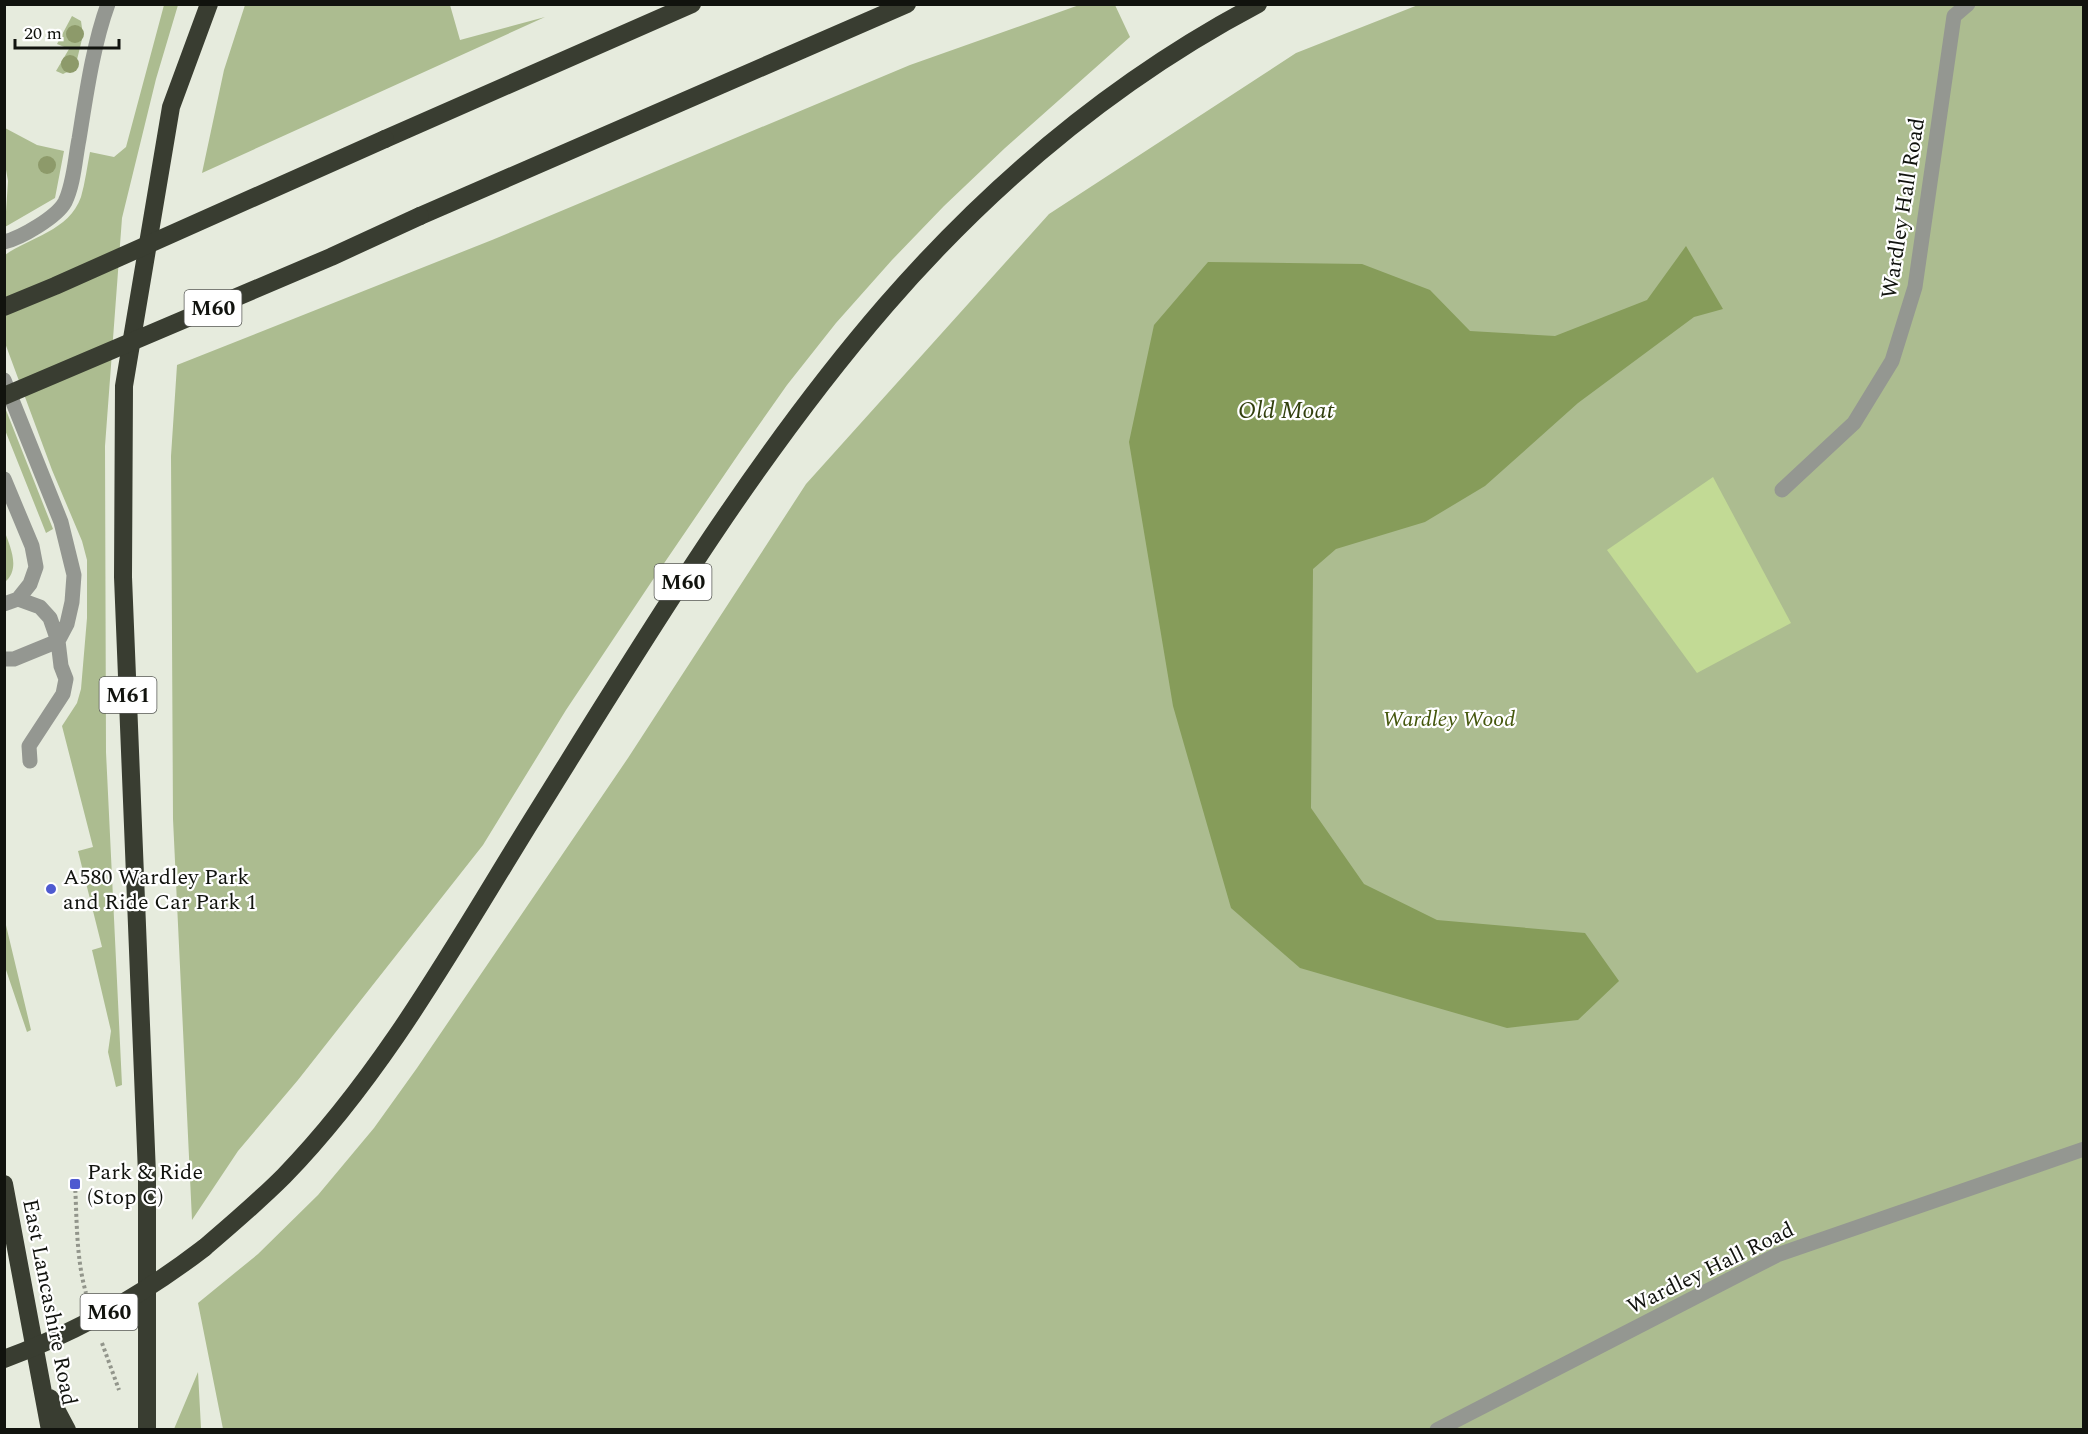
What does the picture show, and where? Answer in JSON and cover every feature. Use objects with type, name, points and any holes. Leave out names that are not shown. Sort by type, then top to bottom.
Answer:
[{"type":"highway","name":"M61","points":[[147,1430],[147,1174],[123,577],[124,386],[171,107],[208,4]]},
{"type":"highway","points":[[4,307],[692,4]]},
{"type":"highway","name":"M60","points":[[4,396],[331,257],[907,4]]},
{"type":"highway","name":"M60","points":[[4,1359],[49,1342],[108,1312],[163,1278],[204,1248],[285,1175],[359,1086],[414,1009],[644,642],[734,506],[803,408],[886,305],[950,235],[1017,172],[1081,118],[1158,63],[1258,4]]},
{"type":"highway","name":"East Lancashire Road","points":[[4,1184],[50,1430]]},
{"type":"highway","points":[[42,1384],[67,1430]]},
{"type":"lane","points":[[4,242],[36,227],[64,202],[72,180],[87,96],[108,4]]},
{"type":"lane","name":"Wardley Hall Road","points":[[1782,490],[1854,423],[1892,361],[1915,287],[1954,16],[1968,4]]},
{"type":"lane","points":[[4,380],[61,522],[69,547],[74,575],[72,602],[67,624],[58,641],[8,661]]},
{"type":"lane","points":[[4,479],[32,546],[36,567],[30,584],[11,602]]},
{"type":"lane","points":[[11,602],[40,607],[50,618],[58,641],[61,666],[66,679],[63,694],[33,736],[29,746],[30,760]]},
{"type":"lane","name":"Wardley Hall Road","points":[[1437,1430],[1777,1255],[2084,1149]]},
{"type":"green space","points":[[1082,4],[1115,5],[1130,37],[1005,148],[944,206],[836,323],[787,385],[654,578],[566,710],[483,845],[298,1080],[238,1151],[192,1220],[173,819],[171,456],[177,365],[492,240],[910,65]]},
{"type":"green space","points":[[164,5],[178,5],[156,79],[122,218],[105,446],[106,752],[122,1085],[116,1087],[108,1052],[111,1031],[92,950],[102,947],[78,851],[93,847],[62,726],[77,703],[81,689],[87,618],[87,560],[82,541],[52,470],[5,343],[5,255],[48,232],[68,218],[81,197],[90,152],[114,157],[126,147]]},
{"type":"green space","points":[[245,5],[450,5],[460,40],[545,17],[202,173],[224,70]]},
{"type":"green space","name":"Wardley Wood","points":[[1418,5],[2083,5],[2083,1429],[223,1429],[198,1303],[258,1254],[318,1195],[374,1128],[628,758],[806,484],[1049,214],[1296,53]]},
{"type":"green space","points":[[72,16],[81,21],[83,35],[75,68],[63,74],[56,71],[69,49],[57,44]]},
{"type":"green space","points":[[5,128],[37,145],[64,151],[55,198],[5,227],[8,181],[5,164]]},
{"type":"green space","points":[[4,405],[53,529],[46,533],[5,430]]},
{"type":"green space","points":[[4,530],[13,557],[12,571],[5,582]]},
{"type":"green space","points":[[5,921],[31,1030],[27,1032],[5,967]]},
{"type":"green space","points":[[198,1372],[201,1428],[174,1429]]},
{"type":"water","name":"Old Moat","points":[[1686,246],[1723,309],[1694,317],[1578,403],[1485,486],[1425,522],[1336,549],[1313,569],[1311,808],[1364,884],[1437,920],[1585,933],[1619,981],[1578,1020],[1507,1028],[1300,968],[1231,908],[1173,706],[1129,442],[1154,325],[1208,262],[1362,264],[1430,290],[1470,331],[1555,336],[1647,300]]},
{"type":"building","points":[[1713,477],[1791,623],[1697,673],[1607,550]]},
{"type":"place","name":"A580 Wardley Park and Ride Car Park 1","points":[[51,889]]},
{"type":"place","name":"Park & Ride (Stop C)","points":[[75,1184]]}]
